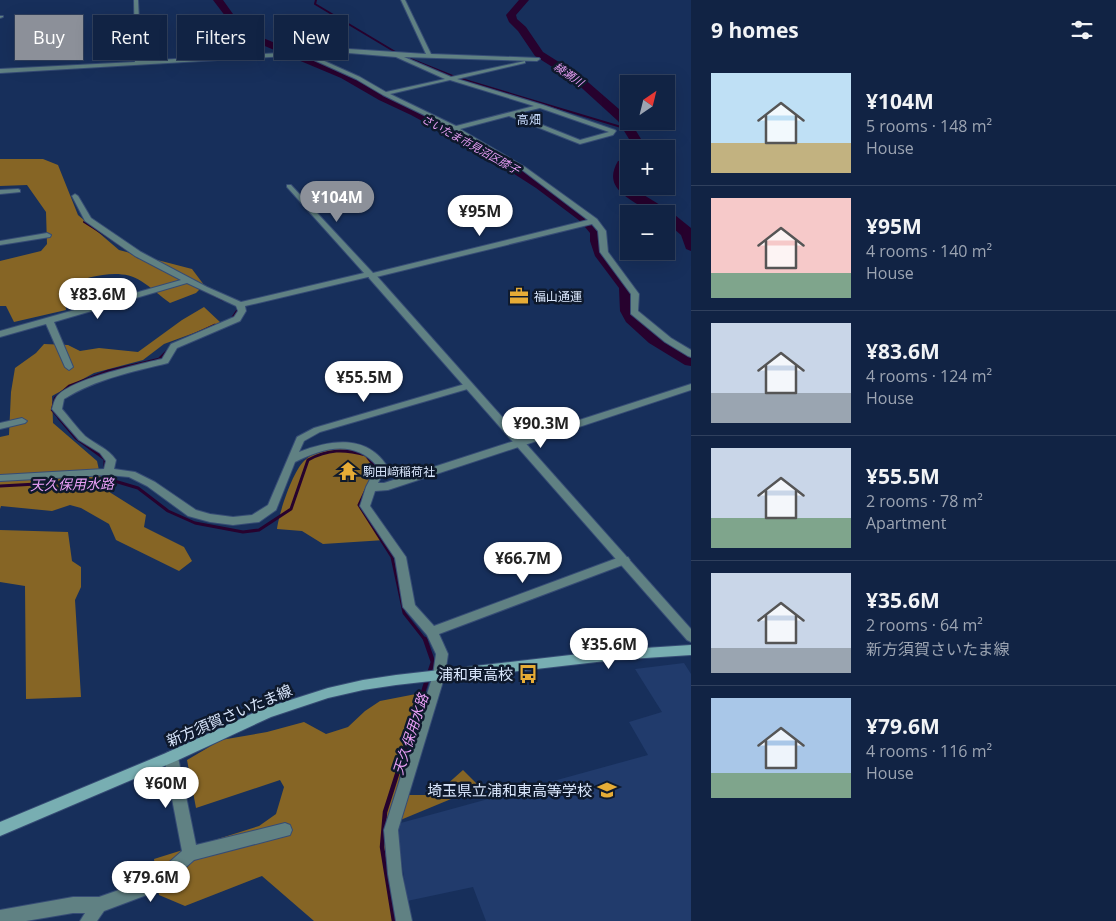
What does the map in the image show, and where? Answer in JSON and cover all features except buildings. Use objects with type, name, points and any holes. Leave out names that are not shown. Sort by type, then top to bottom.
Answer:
[{"type":"main road","name":"新方須賀さいたま線","points":[[0,828],[171,757],[237,726],[298,702],[363,685],[614,655],[691,650]]},
{"type":"street","points":[[136,0],[138,63]]},
{"type":"street","points":[[403,0],[429,55]]},
{"type":"street","points":[[348,51],[398,55],[535,59],[535,61],[448,78],[385,94]]},
{"type":"street","points":[[0,72],[274,54]]},
{"type":"street","points":[[398,55],[448,78],[541,106],[613,131],[611,134],[580,142],[509,114]]},
{"type":"street","points":[[315,60],[358,78],[385,94],[455,128],[522,168],[594,221],[602,231],[604,252],[636,294],[634,312],[668,340],[691,354]]},
{"type":"street","points":[[455,128],[541,106]]},
{"type":"street","points":[[289,186],[690,633]]},
{"type":"street","points":[[0,192],[18,191]]},
{"type":"street","points":[[75,196],[88,219],[138,254],[240,305],[594,221]]},
{"type":"street","points":[[0,243],[47,235]]},
{"type":"street","points":[[0,334],[188,280]]},
{"type":"street","points":[[108,472],[111,460],[103,451],[82,438],[57,409],[60,398],[74,388],[107,375],[165,361],[174,346],[237,319],[242,311],[240,305]]},
{"type":"street","points":[[50,320],[69,367]]},
{"type":"street","points":[[0,478],[108,472],[131,474],[151,484],[192,513],[225,520],[255,519],[272,508],[300,439],[317,430],[468,386]]},
{"type":"street","points":[[371,487],[384,487],[691,387]]},
{"type":"street","points":[[0,426],[22,421]]},
{"type":"street","points":[[290,460],[324,446],[346,445],[368,450],[378,458],[382,466],[371,487],[365,506],[400,557],[409,607],[432,632],[442,654],[439,675],[391,830],[395,874],[404,921]]},
{"type":"street","points":[[432,632],[624,560]]},
{"type":"street","points":[[171,757],[190,854]]},
{"type":"street","points":[[0,918],[73,905],[99,905],[155,885],[190,854],[285,830]]},
{"type":"street","points":[[88,921],[99,905]]},
{"type":"shaded area","points":[[0,159],[43,159],[58,165],[78,215],[119,250],[192,269],[204,285],[196,293],[170,303],[145,283],[133,277],[114,274],[95,276],[67,284],[64,293],[66,310],[14,322],[6,306],[0,306],[0,261],[41,251],[47,244],[46,212],[27,185],[0,186]]},
{"type":"shaded area","points":[[204,307],[221,323],[164,344],[143,360],[94,373],[52,396],[53,423],[97,461],[103,488],[146,515],[144,527],[184,547],[192,561],[179,571],[116,540],[109,524],[81,508],[70,505],[52,511],[1,506],[0,509],[0,437],[9,435],[11,392],[15,368],[36,353],[44,344],[68,345],[80,351],[99,348],[138,352],[182,320]]},
{"type":"shaded area","points":[[336,448],[360,450],[378,464],[362,505],[385,540],[323,544],[302,531],[277,529],[287,493],[299,467],[307,458],[315,453]]},
{"type":"shaded area","points":[[0,530],[68,532],[72,561],[81,567],[81,587],[75,600],[81,697],[26,699],[25,586],[0,582]]},
{"type":"shaded area","name":"埼玉県立浦和東高等学校","points":[[684,663],[691,674],[691,921],[486,921],[473,887],[407,901],[397,824],[648,755],[629,722],[662,712],[635,669]]},
{"type":"shaded area","points":[[416,694],[396,795],[435,795],[463,770],[480,787],[398,821],[387,830],[403,921],[314,921],[262,876],[185,906],[159,895],[154,859],[259,826],[276,814],[284,787],[280,780],[196,808],[187,760],[221,740],[267,732],[304,722],[326,734],[348,727],[365,711],[380,701]]},
{"type":"waterway","name":"さいたま市見沼区膝子","points":[[218,0],[235,23],[252,37],[345,76],[383,98],[415,112],[488,151],[541,185],[585,218],[597,232],[597,241],[603,256],[627,288],[628,311],[632,319],[646,333],[691,361]]},
{"type":"waterway","points":[[316,0],[315,4],[397,53]]},
{"type":"waterway","name":"綾瀬川","points":[[524,0],[511,15],[512,20],[522,29],[539,54],[577,78],[623,119],[635,140]]},
{"type":"waterway","points":[[403,56],[455,77],[620,127]]},
{"type":"waterway","name":"綾瀬川","points":[[633,195],[650,205]]},
{"type":"waterway","points":[[84,222],[120,245]]},
{"type":"waterway","name":"綾瀬川","points":[[675,222],[688,233],[691,246]]},
{"type":"waterway","points":[[118,244],[138,257]]},
{"type":"waterway","points":[[197,287],[223,300]]},
{"type":"waterway","points":[[231,320],[239,308],[237,307]]},
{"type":"waterway","points":[[178,342],[215,325]]},
{"type":"waterway","points":[[60,419],[52,410],[55,398],[69,386],[108,371],[159,359],[171,347]]},
{"type":"waterway","points":[[59,418],[76,438],[105,459],[105,480]]},
{"type":"waterway","name":"天久保用水路","points":[[105,480],[111,480],[138,488],[168,511],[195,523],[243,532],[259,530],[291,509],[308,460],[315,456],[336,451],[366,455],[376,468],[371,477]]},
{"type":"waterway","name":"天久保用水路","points":[[0,486],[105,480]]},
{"type":"waterway","name":"天久保用水路","points":[[366,490],[359,505],[392,557],[404,613],[425,640]]},
{"type":"waterway","name":"天久保用水路","points":[[425,640],[433,662],[429,674]]},
{"type":"waterway","name":"天久保用水路","points":[[394,921],[382,847],[385,812],[427,680]]},
{"type":"place","name":"福山通運","points":[[519,296]]},
{"type":"place","name":"駒田﨑稲荷社","points":[[348,471]]},
{"type":"place","name":"浦和東高校","points":[[528,674]]},
{"type":"place","name":"埼玉県立浦和東高等学校","points":[[607,790]]},
{"type":"district","name":"高畑","points":[[529,119]]}]
